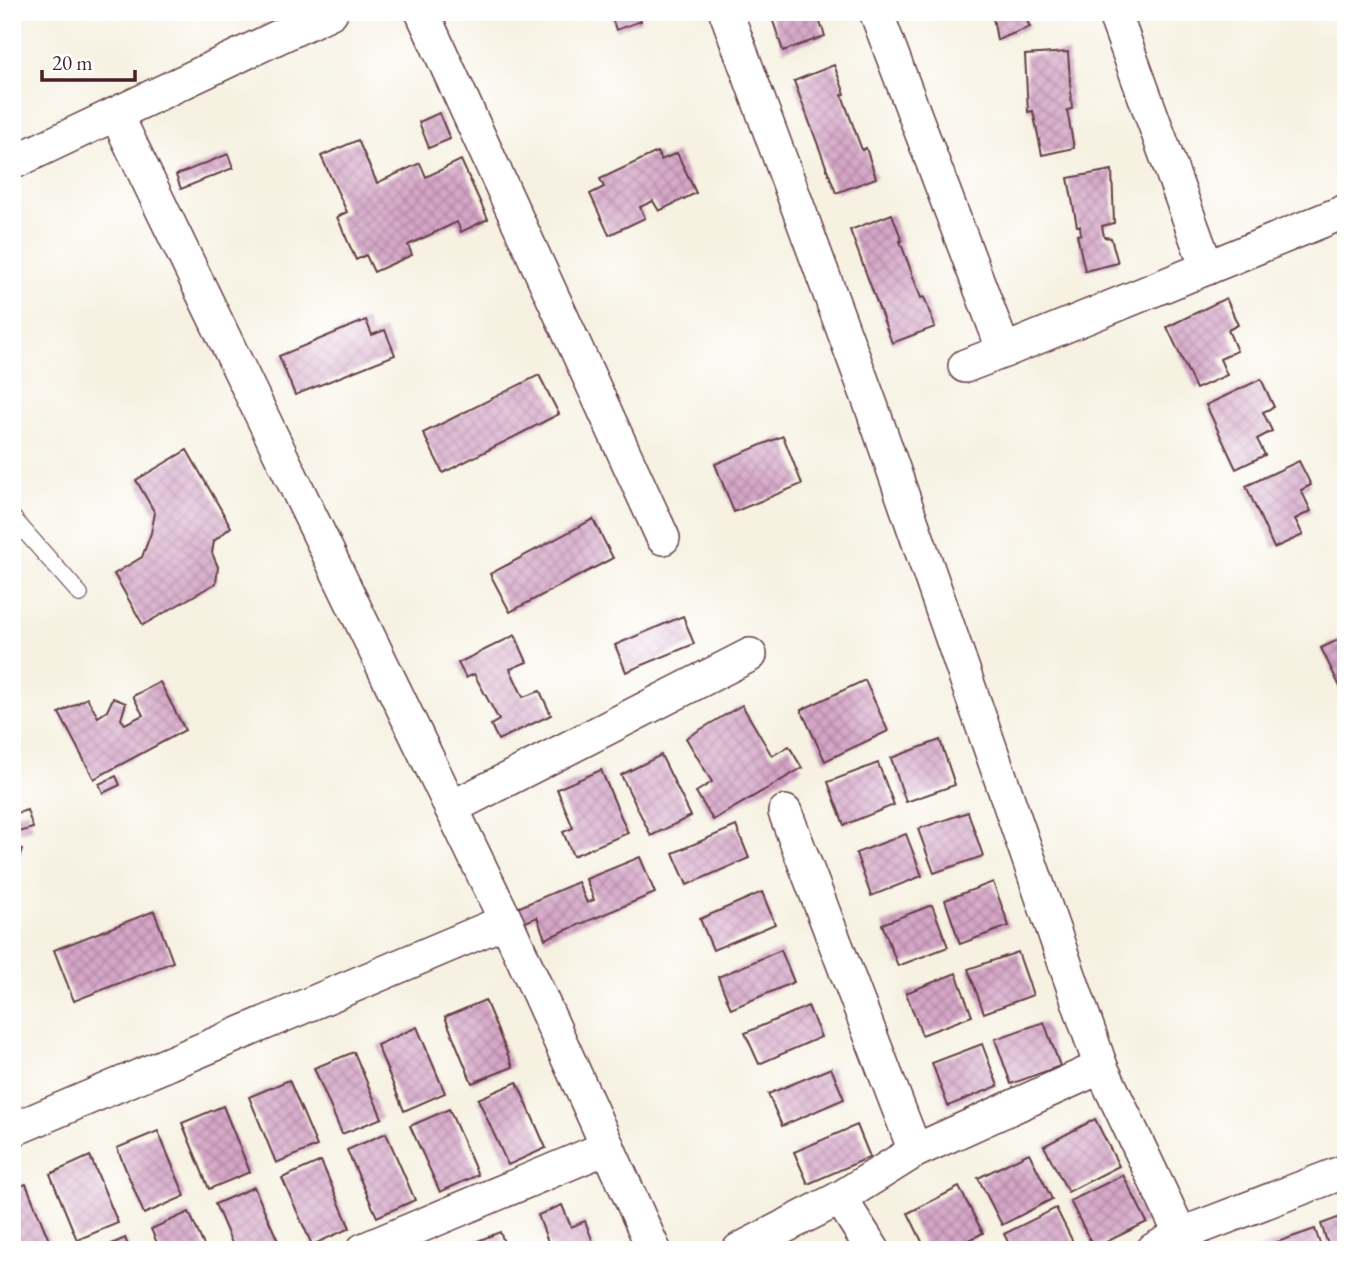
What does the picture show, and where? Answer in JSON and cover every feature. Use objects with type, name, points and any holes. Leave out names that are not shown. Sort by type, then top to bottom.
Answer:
[{"type":"street","points":[[12,163],[331,12]]},
{"type":"street","points":[[422,12],[663,538]]},
{"type":"street","points":[[726,12],[876,421],[1101,1067],[1185,1242]]},
{"type":"street","points":[[876,12],[1004,351]]},
{"type":"street","points":[[1114,12],[1207,268]]},
{"type":"street","points":[[116,114],[506,921],[654,1250]]},
{"type":"street","points":[[965,366],[1346,211]]},
{"type":"street","points":[[451,808],[750,655]]},
{"type":"street","points":[[785,812],[915,1151]]},
{"type":"street","points":[[12,1130],[506,921]]},
{"type":"street","points":[[739,1250],[840,1198],[915,1151],[1101,1067]]},
{"type":"street","points":[[363,1250],[608,1147]]},
{"type":"street","points":[[1153,1250],[1185,1242],[1346,1171]]},
{"type":"street","points":[[840,1198],[873,1250]]},
{"type":"lane","points":[[12,517],[80,594]]},
{"type":"building","points":[[610,12],[638,12],[641,21],[616,30]]},
{"type":"building","points":[[770,12],[816,12],[825,36],[783,51]]},
{"type":"building","points":[[992,12],[1023,12],[1030,27],[997,40]]},
{"type":"building","points":[[1068,52],[1072,109],[1067,110],[1074,148],[1042,155],[1033,111],[1028,112],[1025,55]]},
{"type":"building","points":[[834,65],[862,150],[866,148],[876,178],[836,193],[794,81]]},
{"type":"building","points":[[439,113],[450,139],[429,148],[419,122]]},
{"type":"building","points":[[358,140],[377,183],[420,163],[426,177],[461,160],[488,219],[461,232],[457,222],[408,245],[412,255],[374,272],[366,255],[356,260],[337,217],[347,212],[321,156]]},
{"type":"building","points":[[657,152],[661,160],[677,153],[696,193],[659,211],[653,201],[640,207],[645,218],[609,235],[590,194],[604,187],[600,179]]},
{"type":"building","points":[[228,154],[233,168],[181,189],[176,175]]},
{"type":"building","points":[[1112,170],[1114,223],[1102,226],[1104,237],[1111,238],[1118,263],[1085,271],[1077,235],[1081,234],[1080,226],[1077,226],[1068,178]]},
{"type":"building","points":[[892,214],[921,298],[924,297],[935,327],[892,343],[850,230]]},
{"type":"building","points":[[1226,298],[1238,325],[1228,330],[1237,351],[1220,359],[1227,375],[1196,389],[1167,327]]},
{"type":"building","points":[[366,320],[372,335],[385,330],[395,355],[295,395],[279,356]]},
{"type":"building","points":[[539,375],[559,414],[443,473],[423,433]]},
{"type":"building","points":[[1261,379],[1274,407],[1263,412],[1272,431],[1257,439],[1265,455],[1236,469],[1206,405]]},
{"type":"building","points":[[783,436],[802,484],[734,512],[715,464]]},
{"type":"building","points":[[187,450],[231,527],[214,541],[212,553],[218,567],[216,583],[143,625],[114,574],[142,557],[151,533],[155,513],[136,480]]},
{"type":"building","points":[[1299,461],[1311,485],[1301,490],[1311,511],[1295,519],[1303,535],[1274,548],[1246,486]]},
{"type":"building","points":[[593,519],[613,558],[510,612],[490,574]]},
{"type":"building","points":[[683,616],[694,644],[626,672],[615,645]]},
{"type":"building","points":[[515,635],[527,662],[510,669],[523,697],[540,691],[551,715],[498,740],[491,725],[499,720],[474,674],[466,678],[458,663]]},
{"type":"building","points":[[1346,636],[1346,699],[1321,648]]},
{"type":"building","points":[[865,680],[888,731],[825,761],[801,710]]},
{"type":"building","points":[[160,682],[185,730],[94,779],[59,713],[87,698],[98,717],[107,711],[113,698],[126,703],[121,719],[125,724],[143,715],[133,696]]},
{"type":"building","points":[[742,705],[772,756],[789,746],[802,768],[713,820],[696,792],[712,782],[686,738]]},
{"type":"building","points":[[940,740],[955,785],[906,802],[891,758]]},
{"type":"building","points":[[661,755],[691,816],[651,836],[621,775]]},
{"type":"building","points":[[878,763],[894,805],[844,825],[828,782]]},
{"type":"building","points":[[601,770],[628,833],[573,856],[563,832],[573,828],[557,789]]},
{"type":"building","points":[[116,776],[120,785],[103,793],[99,784]]},
{"type":"building","points":[[27,810],[33,828],[19,832],[14,814]]},
{"type":"building","points":[[968,812],[983,856],[934,873],[918,829]]},
{"type":"building","points":[[736,826],[749,858],[687,885],[673,853]]},
{"type":"building","points":[[906,834],[922,876],[871,896],[856,853]]},
{"type":"building","points":[[13,845],[22,849],[13,875],[12,848]]},
{"type":"building","points":[[640,857],[655,893],[545,939],[537,917],[521,924],[515,909],[578,882],[587,903],[594,900],[586,879]]},
{"type":"building","points":[[993,882],[1009,926],[960,944],[945,900]]},
{"type":"building","points":[[762,892],[775,924],[713,950],[700,919]]},
{"type":"building","points":[[932,905],[948,947],[898,966],[882,924]]},
{"type":"building","points":[[154,911],[173,962],[74,1001],[54,950]]},
{"type":"building","points":[[781,950],[794,982],[731,1009],[718,977]]},
{"type":"building","points":[[1018,952],[1033,995],[984,1013],[968,969]]},
{"type":"building","points":[[956,973],[972,1016],[922,1035],[906,993]]},
{"type":"building","points":[[485,1000],[513,1067],[472,1083],[445,1017]]},
{"type":"building","points":[[808,1006],[821,1037],[759,1064],[745,1033]]},
{"type":"building","points":[[1044,1022],[1060,1066],[1011,1084],[995,1039]]},
{"type":"building","points":[[417,1027],[445,1093],[404,1111],[377,1045]]},
{"type":"building","points":[[982,1044],[998,1086],[948,1106],[932,1063]]},
{"type":"building","points":[[354,1052],[382,1118],[342,1134],[314,1068]]},
{"type":"building","points":[[831,1068],[844,1099],[782,1126],[768,1094]]},
{"type":"building","points":[[289,1080],[317,1146],[276,1163],[249,1097]]},
{"type":"building","points":[[517,1082],[546,1148],[508,1165],[478,1099]]},
{"type":"building","points":[[223,1106],[250,1172],[209,1189],[182,1123]]},
{"type":"building","points":[[449,1109],[478,1175],[440,1192],[410,1126]]},
{"type":"building","points":[[1095,1119],[1119,1166],[1068,1192],[1044,1146]]},
{"type":"building","points":[[857,1125],[870,1157],[808,1184],[794,1152]]},
{"type":"building","points":[[158,1131],[185,1196],[144,1214],[117,1148]]},
{"type":"building","points":[[386,1133],[415,1200],[377,1217],[347,1150]]},
{"type":"building","points":[[1029,1153],[1052,1199],[1002,1225],[978,1178]]},
{"type":"building","points":[[90,1156],[118,1223],[77,1240],[50,1174]]},
{"type":"building","points":[[321,1161],[350,1228],[312,1245],[282,1178]]},
{"type":"building","points":[[1123,1175],[1147,1222],[1094,1248],[1070,1201]]},
{"type":"building","points":[[26,1184],[53,1250],[12,1250],[12,1189]]},
{"type":"building","points":[[254,1187],[282,1250],[235,1250],[215,1204]]},
{"type":"building","points":[[959,1187],[983,1233],[950,1250],[926,1250],[908,1213]]},
{"type":"building","points":[[562,1205],[571,1227],[585,1221],[596,1250],[551,1250],[538,1215]]},
{"type":"building","points":[[1056,1208],[1077,1250],[1012,1250],[1004,1234]]},
{"type":"building","points":[[189,1212],[206,1250],[160,1250],[151,1229]]},
{"type":"building","points":[[1346,1215],[1346,1250],[1330,1250],[1321,1224]]},
{"type":"building","points":[[1315,1229],[1322,1250],[1257,1250],[1257,1249]]},
{"type":"building","points":[[500,1232],[507,1250],[478,1250],[475,1242]]},
{"type":"building","points":[[125,1238],[130,1250],[98,1250]]}]
